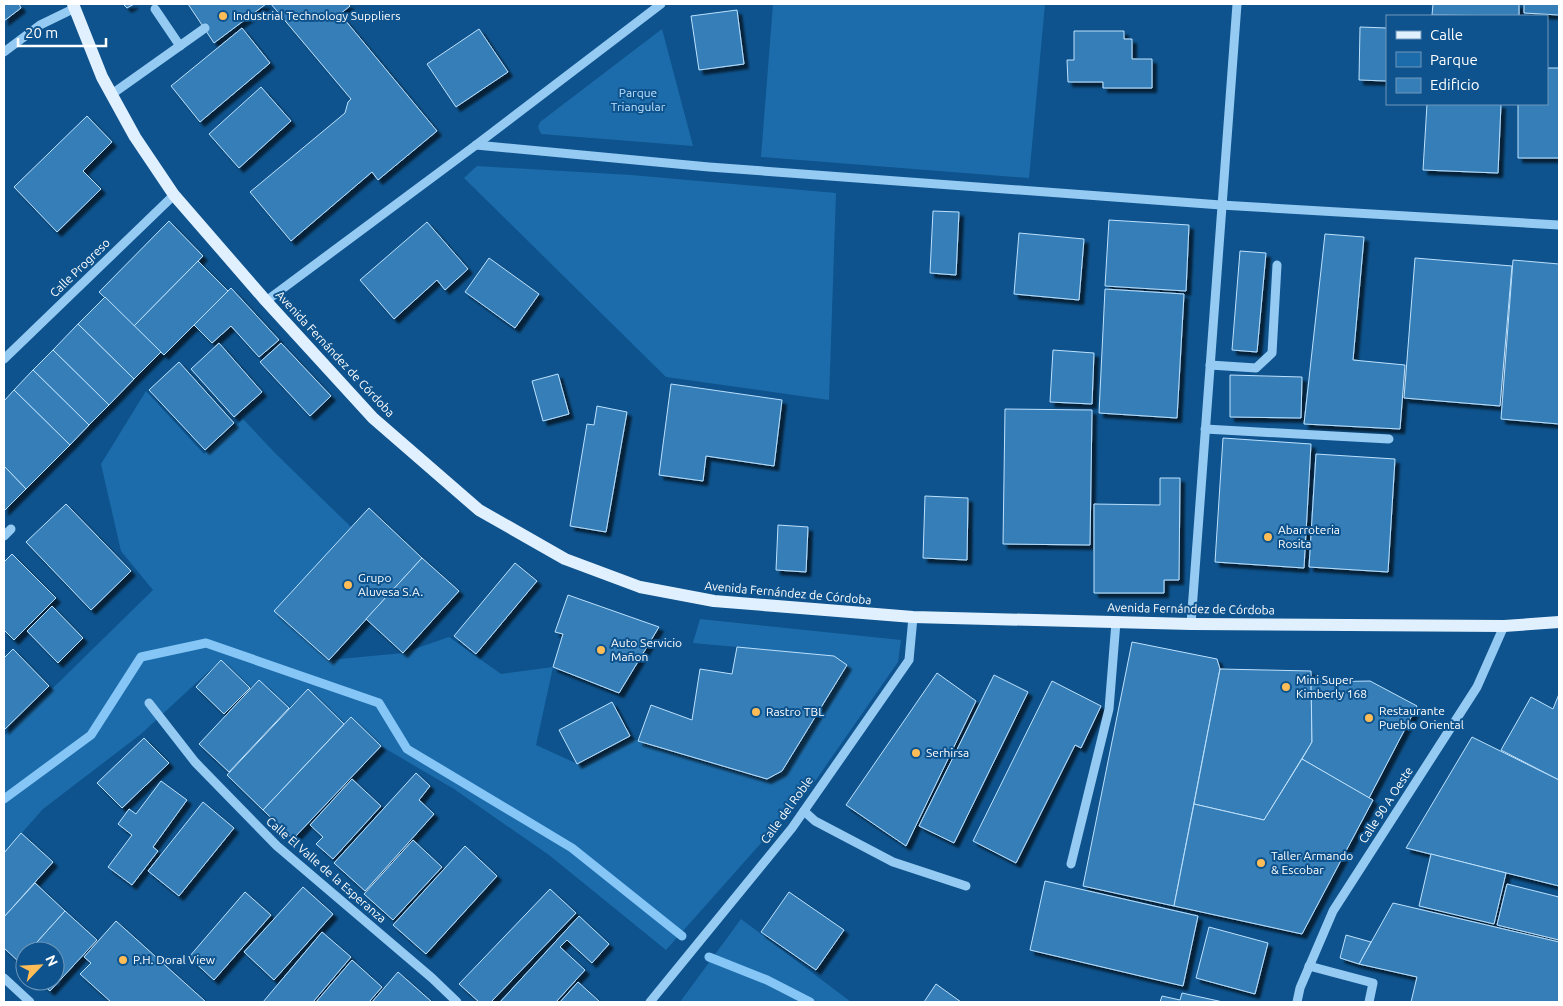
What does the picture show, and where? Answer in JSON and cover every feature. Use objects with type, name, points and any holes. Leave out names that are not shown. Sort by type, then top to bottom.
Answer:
[{"type":"main road","name":"Avenida Fernández de Córdoba","points":[[74,6],[102,77],[135,137],[174,195],[266,301],[373,418],[465,498],[479,510],[565,559],[640,587],[714,601],[913,617],[1191,624],[1504,626],[1559,622]]},
{"type":"street","points":[[266,301],[476,145],[661,4]]},
{"type":"street","points":[[1191,624],[1237,4]]},
{"type":"street","points":[[4,52],[40,25],[74,6]]},
{"type":"street","points":[[155,9],[180,46]]},
{"type":"street","points":[[112,94],[205,28]]},
{"type":"street","points":[[476,145],[709,167],[1221,205],[1559,226]]},
{"type":"street","name":"Calle Progreso","points":[[4,359],[174,195]]},
{"type":"street","points":[[1210,365],[1256,368],[1272,353],[1277,265]]},
{"type":"street","points":[[1205,429],[1389,439]]},
{"type":"street","name":"Calle del Roble","points":[[650,1002],[786,835],[909,660],[913,617]]},
{"type":"street","points":[[1071,864],[1109,709],[1116,622]]},
{"type":"street","name":"Calle 90 A Oeste","points":[[1297,1002],[1300,988],[1333,911],[1477,687],[1504,626]]},
{"type":"street","name":"Calle El Valle de la Esperanza","points":[[149,703],[196,762],[277,846],[432,978],[457,1002]]},
{"type":"street","points":[[804,811],[815,821],[893,862],[966,886]]},
{"type":"street","points":[[1309,966],[1373,983],[1369,1002]]},
{"type":"street","points":[[4,978],[30,1002]]},
{"type":"green space","points":[[773,4],[1045,4],[1029,178],[761,157]]},
{"type":"green space","name":"Parque Triangular","points":[[662,29],[693,146],[541,134],[538,127],[540,122]]},
{"type":"green space","points":[[477,166],[631,175],[836,193],[829,400],[666,377],[464,178]]},
{"type":"green space","points":[[146,391],[204,454],[243,419],[351,527],[275,611],[329,660],[403,653],[449,637],[501,674],[553,667],[536,745],[582,766],[631,739],[767,779],[782,771],[847,665],[834,656],[693,643],[700,619],[901,640],[898,662],[811,787],[666,950],[549,855],[454,789],[381,746],[351,717],[344,724],[308,689],[289,708],[259,680],[250,688],[221,660],[141,734],[43,809],[4,853],[4,736],[153,590],[121,551],[101,464]]},
{"type":"green space","points":[[741,919],[851,1002],[680,1002]]},
{"type":"building","points":[[4,4],[19,4],[21,8],[4,21]]},
{"type":"building","points":[[123,4],[134,4],[127,8]]},
{"type":"building","name":"Industrial Technology Suppliers","points":[[188,4],[266,4],[214,43]]},
{"type":"building","points":[[271,4],[348,4],[350,6],[340,14],[437,131],[378,180],[372,172],[291,241],[250,192],[345,113],[348,102],[351,99]]},
{"type":"building","points":[[1433,4],[1519,4],[1519,15],[1432,15]]},
{"type":"building","points":[[1524,4],[1559,4],[1559,15],[1524,13]]},
{"type":"building","points":[[737,10],[744,64],[699,70],[691,16]]},
{"type":"building","points":[[1360,27],[1386,28],[1386,81],[1359,80]]},
{"type":"building","points":[[242,28],[270,63],[200,122],[171,86]]},
{"type":"building","points":[[479,29],[508,72],[456,107],[427,64]]},
{"type":"building","points":[[1074,31],[1124,31],[1124,39],[1132,39],[1132,59],[1152,59],[1152,88],[1103,88],[1103,82],[1068,82],[1067,60],[1074,60]]},
{"type":"building","points":[[1548,68],[1559,68],[1559,158],[1518,158],[1518,105],[1548,105]]},
{"type":"building","points":[[261,87],[291,121],[239,168],[209,134]]},
{"type":"building","points":[[1427,105],[1501,105],[1498,173],[1423,170]]},
{"type":"building","points":[[87,116],[112,142],[83,171],[101,189],[57,232],[14,187]]},
{"type":"building","points":[[933,211],[959,212],[956,275],[930,273]]},
{"type":"building","points":[[1109,220],[1189,225],[1186,291],[1105,286]]},
{"type":"building","points":[[169,221],[203,256],[134,326],[99,292]]},
{"type":"building","points":[[427,222],[468,269],[445,290],[437,280],[394,319],[360,280]]},
{"type":"building","points":[[1019,233],[1084,239],[1079,300],[1014,294]]},
{"type":"building","points":[[1325,234],[1364,237],[1353,360],[1405,365],[1400,429],[1304,424]]},
{"type":"building","points":[[1240,251],[1266,253],[1257,352],[1232,350]]},
{"type":"building","points":[[489,258],[539,294],[515,328],[465,292]]},
{"type":"building","points":[[1415,258],[1512,266],[1500,406],[1404,398]]},
{"type":"building","points":[[1513,260],[1559,264],[1559,424],[1501,419]]},
{"type":"building","points":[[198,261],[228,291],[164,355],[134,326]]},
{"type":"building","points":[[231,288],[279,340],[259,357],[231,326],[212,343],[194,325]]},
{"type":"building","points":[[1105,289],[1184,294],[1177,418],[1099,413]]},
{"type":"building","points":[[105,297],[161,352],[134,379],[78,324]]},
{"type":"building","points":[[78,324],[134,379],[109,405],[53,350]]},
{"type":"building","points":[[219,343],[262,392],[234,417],[191,369]]},
{"type":"building","points":[[281,343],[331,396],[310,416],[260,362]]},
{"type":"building","points":[[53,350],[109,405],[89,425],[33,370]]},
{"type":"building","points":[[1053,350],[1094,353],[1092,404],[1050,402]]},
{"type":"building","points":[[179,362],[234,423],[205,450],[149,390]]},
{"type":"building","points":[[33,370],[89,425],[70,445],[14,390]]},
{"type":"building","points":[[558,374],[569,414],[543,421],[532,381]]},
{"type":"building","points":[[1230,375],[1302,377],[1301,418],[1230,417]]},
{"type":"building","points":[[671,384],[782,400],[774,466],[706,456],[703,481],[659,475]]},
{"type":"building","points":[[14,390],[70,445],[26,489],[4,466],[4,401]]},
{"type":"building","points":[[597,406],[627,412],[606,532],[570,526],[587,424],[594,425]]},
{"type":"building","points":[[1005,409],[1092,410],[1090,545],[1003,544]]},
{"type":"building","points":[[1223,438],[1311,444],[1304,568],[1215,562]]},
{"type":"building","points":[[1316,454],[1395,459],[1388,572],[1309,567]]},
{"type":"building","points":[[4,466],[26,489],[4,511]]},
{"type":"building","points":[[1160,478],[1180,478],[1179,580],[1164,580],[1164,593],[1094,593],[1094,504],[1160,505]]},
{"type":"building","points":[[925,496],[968,498],[967,560],[923,558]]},
{"type":"building","points":[[66,504],[131,571],[91,610],[26,542]]},
{"type":"building","name":"Grupo Aluvesa S.A.","points":[[369,508],[422,558],[329,660],[274,611]]},
{"type":"building","points":[[778,525],[808,527],[806,572],[776,570]]},
{"type":"building","points":[[12,554],[56,598],[14,640],[4,630],[4,562]]},
{"type":"building","points":[[422,558],[459,591],[403,653],[366,619]]},
{"type":"building","points":[[515,563],[537,581],[476,654],[454,636]]},
{"type":"building","name":"Auto Servicio Mañon","points":[[568,595],[659,627],[619,693],[553,667],[563,634],[555,632]]},
{"type":"building","points":[[52,606],[83,638],[58,663],[27,631]]},
{"type":"building","points":[[1132,642],[1217,659],[1220,669],[1174,906],[1083,886]]},
{"type":"building","name":"Rastro TBL","points":[[737,647],[834,656],[847,665],[782,771],[767,779],[638,741],[651,705],[692,720],[700,669],[732,674]]},
{"type":"building","points":[[13,649],[49,686],[4,730],[4,658]]},
{"type":"building","points":[[221,660],[250,688],[224,714],[196,687]]},
{"type":"building","points":[[1220,669],[1311,671],[1312,742],[1264,820],[1194,804]]},
{"type":"building","name":"Serhirsa","points":[[937,673],[976,701],[906,846],[846,805]]},
{"type":"building","points":[[994,675],[1028,692],[954,843],[919,826]]},
{"type":"building","points":[[259,680],[289,708],[229,772],[199,744]]},
{"type":"building","points":[[1052,681],[1101,706],[1081,748],[1075,745],[1016,863],[973,841]]},
{"type":"building","points":[[1370,681],[1417,706],[1369,798],[1302,759],[1312,742],[1311,682]]},
{"type":"building","points":[[308,689],[344,724],[263,810],[227,775]]},
{"type":"building","points":[[1559,694],[1559,780],[1501,750],[1531,697],[1553,709]]},
{"type":"building","points":[[612,702],[630,736],[577,764],[559,730]]},
{"type":"building","points":[[351,717],[381,746],[293,839],[263,810]]},
{"type":"building","points":[[1472,737],[1559,780],[1559,886],[1406,848]]},
{"type":"building","points":[[144,738],[169,763],[122,808],[97,783]]},
{"type":"building","name":"Taller Armando & Escobar","points":[[1302,759],[1373,800],[1302,934],[1174,906],[1194,804],[1264,820]]},
{"type":"building","points":[[416,773],[430,786],[419,800],[434,814],[365,891],[334,863]]},
{"type":"building","points":[[352,779],[381,806],[333,859],[316,844],[323,837],[310,825]]},
{"type":"building","points":[[161,781],[187,800],[153,847],[158,851],[132,885],[108,867],[132,835],[118,824],[129,809],[136,814]]},
{"type":"building","points":[[203,802],[234,828],[179,896],[148,871]]},
{"type":"building","points":[[21,833],[53,862],[4,917],[4,853]]},
{"type":"building","points":[[413,840],[442,867],[393,920],[364,894]]},
{"type":"building","points":[[465,846],[497,876],[426,954],[393,925]]},
{"type":"building","points":[[1431,854],[1506,873],[1494,924],[1419,906]]},
{"type":"building","points":[[1045,881],[1198,916],[1183,986],[1030,950]]},
{"type":"building","points":[[35,883],[65,911],[38,941],[15,941],[15,958],[4,948],[4,917]]},
{"type":"building","points":[[1507,884],[1559,897],[1559,940],[1497,925]]},
{"type":"building","points":[[303,887],[333,914],[274,980],[244,952]]},
{"type":"building","points":[[550,889],[576,913],[491,1002],[479,1002],[459,984]]},
{"type":"building","points":[[245,892],[271,915],[214,980],[189,957]]},
{"type":"building","points":[[789,892],[844,930],[816,970],[761,932]]},
{"type":"building","points":[[1393,903],[1559,942],[1559,1002],[1411,1002],[1417,977],[1359,964]]},
{"type":"building","points":[[65,911],[97,940],[65,975],[65,941],[38,941]]},
{"type":"building","points":[[579,916],[609,944],[592,963],[567,940],[560,947],[585,970],[556,1002],[500,1002]]},
{"type":"building","name":"P.H. Doral View","points":[[116,921],[206,1002],[111,1002],[80,974],[91,963],[84,957]]},
{"type":"building","points":[[1209,927],[1268,943],[1255,994],[1196,978]]},
{"type":"building","points":[[322,932],[351,957],[313,1002],[263,1002]]},
{"type":"building","points":[[1346,935],[1371,942],[1359,964],[1340,958]]},
{"type":"building","points":[[352,960],[382,987],[369,1002],[316,1002]]},
{"type":"building","points":[[398,972],[432,1002],[372,1002]]},
{"type":"building","points":[[578,982],[600,1002],[560,1002]]},
{"type":"building","points":[[936,984],[961,1002],[924,1002]]},
{"type":"building","points":[[1182,993],[1223,1002],[1160,1002],[1162,996],[1180,1000]]},
{"type":"waterway","points":[[4,799],[91,735],[141,657],[206,643],[379,703],[407,749],[572,848],[682,936]]},
{"type":"waterway","points":[[709,957],[767,980],[810,1002]]},
{"type":"place","name":"Industrial Technology Suppliers","points":[[223,16]]},
{"type":"place","name":"Abarroteria Rosita","points":[[1268,537]]},
{"type":"place","name":"Grupo Aluvesa S.A.","points":[[348,585]]},
{"type":"place","name":"Auto Servicio Mañon","points":[[601,650]]},
{"type":"place","name":"Mini Super Kimberly 168","points":[[1286,687]]},
{"type":"place","name":"Rastro TBL","points":[[756,712]]},
{"type":"place","name":"Restaurante Pueblo Oriental","points":[[1369,718]]},
{"type":"place","name":"Serhirsa","points":[[916,753]]},
{"type":"place","name":"Taller Armando & Escobar","points":[[1261,863]]},
{"type":"place","name":"P.H. Doral View","points":[[123,960]]}]
